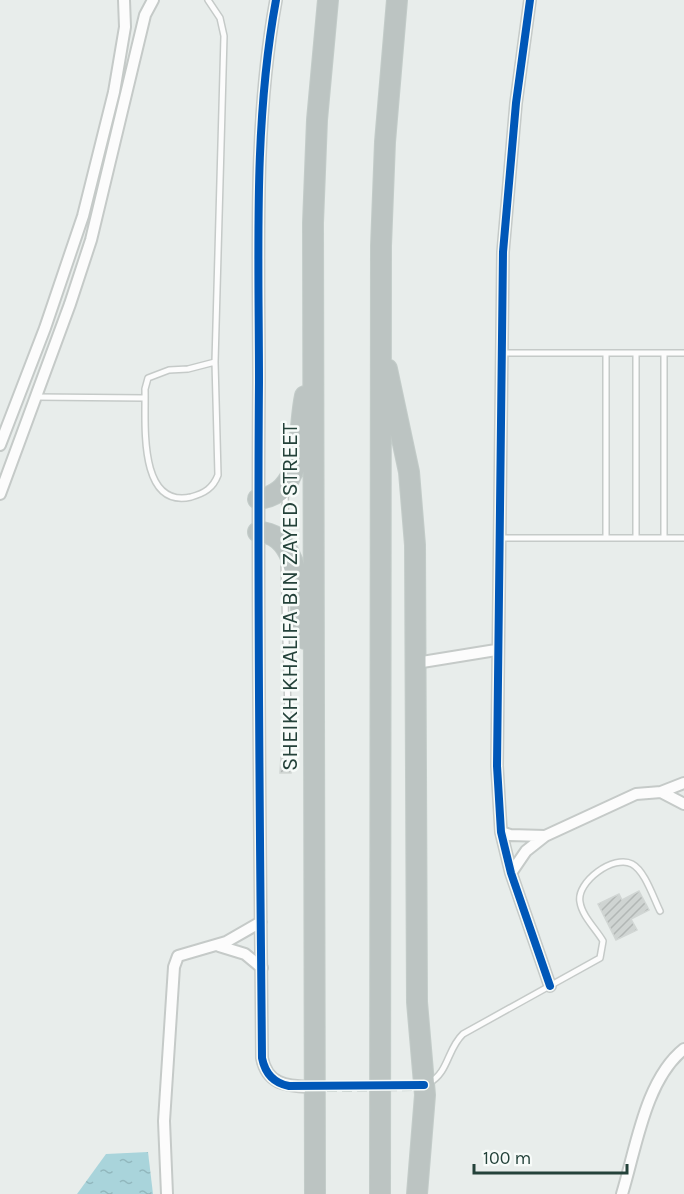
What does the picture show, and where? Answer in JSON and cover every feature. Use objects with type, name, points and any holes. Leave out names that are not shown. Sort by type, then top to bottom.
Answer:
[{"type":"highway","name":"SHEIKH KHALIFA BIN ZAYED STREET","points":[[315,1194],[314,173],[328,0]]},
{"type":"highway","points":[[380,1194],[382,195],[397,0]]},
{"type":"highway","points":[[380,340],[401,426],[412,496],[415,545],[417,1002],[422,1085],[417,1194]]},
{"type":"highway","points":[[258,499],[273,496],[284,488],[294,468],[300,419],[314,362]]},
{"type":"highway","points":[[258,532],[273,534],[285,543],[293,562],[302,622],[314,677]]},
{"type":"street","points":[[0,445],[45,328],[91,187],[124,36],[124,0]]},
{"type":"street","points":[[0,494],[70,304],[101,206],[145,15],[153,0]]},
{"type":"street","points":[[276,0],[265,87],[260,190],[258,532],[262,1058],[265,1070],[273,1079],[283,1085],[309,1087]]},
{"type":"street","points":[[530,0],[507,200],[500,352],[500,538],[496,650],[497,766],[501,832],[511,873],[550,986]]},
{"type":"street","points":[[416,663],[496,650]]},
{"type":"street","points":[[511,873],[526,851],[545,836],[636,794],[661,792],[684,783]]},
{"type":"street","points":[[661,792],[684,804]]},
{"type":"street","points":[[501,832],[510,835],[545,836]]},
{"type":"street","points":[[167,1194],[164,1121],[174,967],[178,956],[238,937],[261,922]]},
{"type":"street","points":[[213,946],[224,946],[245,954],[262,968]]},
{"type":"street","points":[[621,1194],[658,1082],[668,1065],[684,1049]]},
{"type":"lane","points":[[208,0],[220,18],[224,36],[215,362],[218,475],[214,486],[206,492],[186,498],[175,496],[160,489],[148,465],[145,398],[148,378],[169,370],[188,369],[215,362]]},
{"type":"lane","points":[[500,352],[684,353]]},
{"type":"lane","points":[[663,353],[663,538]]},
{"type":"lane","points":[[606,354],[606,538]]},
{"type":"lane","points":[[636,354],[636,538]]},
{"type":"lane","points":[[36,397],[145,398]]},
{"type":"lane","points":[[284,488],[287,510],[284,565],[288,715]]},
{"type":"lane","points":[[500,538],[684,538]]},
{"type":"lane","points":[[422,1085],[442,1074],[455,1043],[463,1034],[593,963],[602,954],[603,941],[582,909],[579,894],[584,885],[610,865],[623,861],[636,866],[660,910]]},
{"type":"water","points":[[148,1152],[153,1194],[77,1194],[106,1154]]},
{"type":"building","points":[[281,757],[291,758],[291,773],[280,773]]},
{"type":"building","points":[[639,891],[649,910],[631,919],[637,930],[616,940],[598,904],[619,894],[622,900]]},
{"type":"tunnel","points":[[312,1087],[419,1086]]},
{"type":"cycle path","points":[[276,0],[264,95],[258,238],[262,1058],[271,1076],[278,1082],[289,1086],[424,1085]]},
{"type":"cycle path","points":[[530,0],[516,103],[503,252],[497,766],[501,832],[511,873],[550,986]]}]
